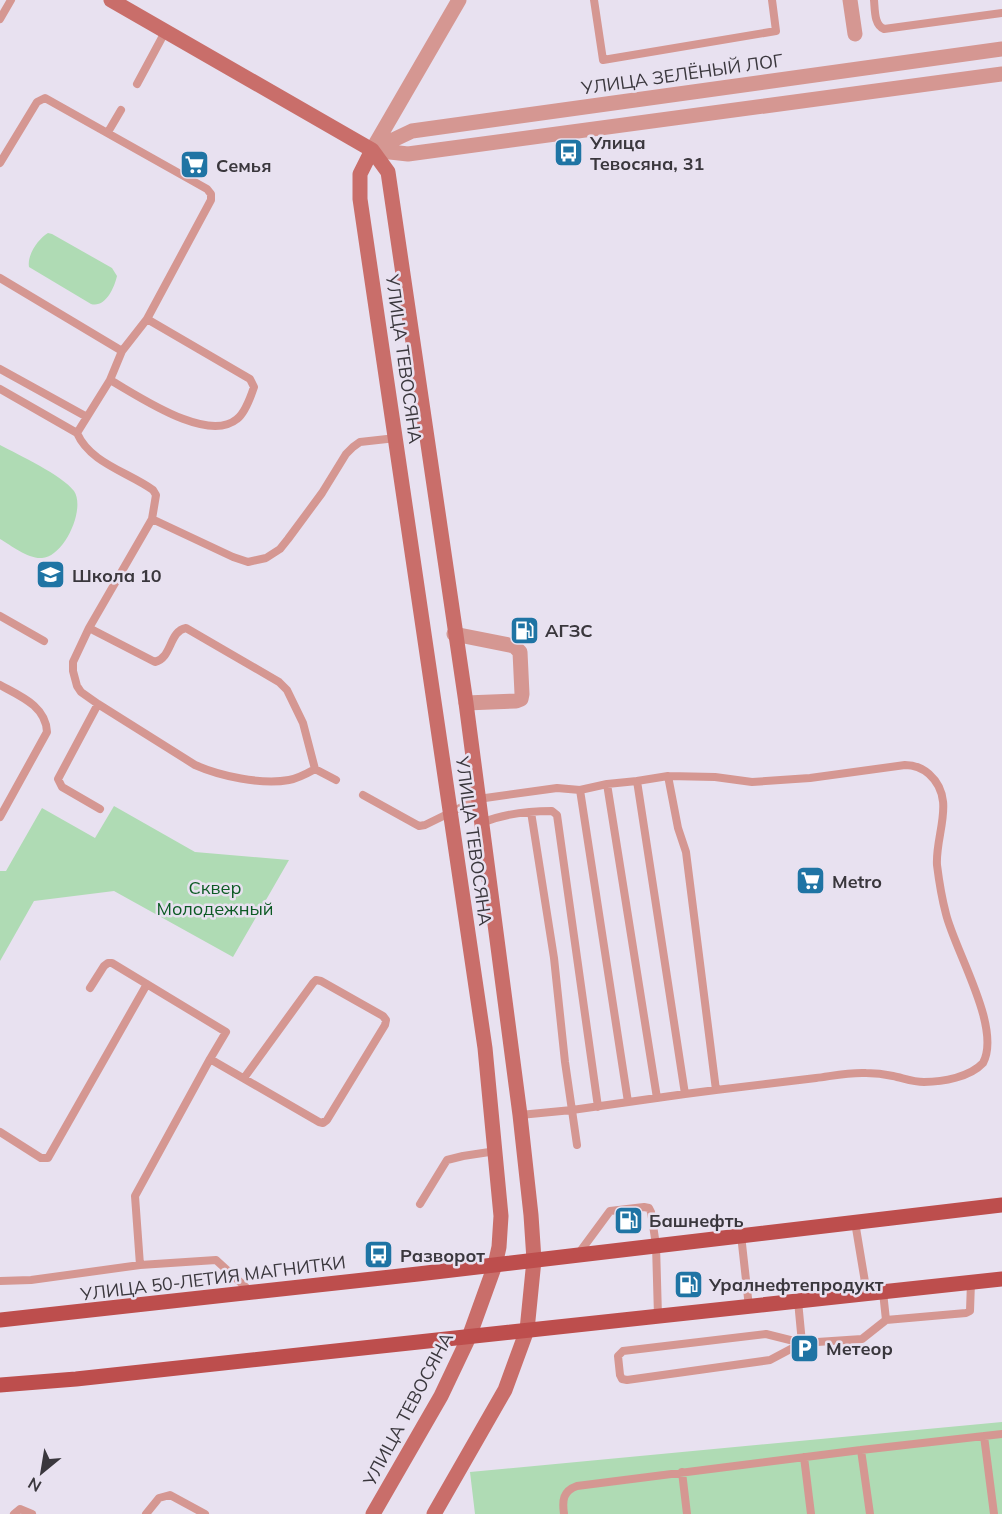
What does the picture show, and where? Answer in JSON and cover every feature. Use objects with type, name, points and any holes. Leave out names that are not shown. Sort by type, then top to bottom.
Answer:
[{"type":"main road","name":"УЛИЦА 50-ЛЕТИЯ МАГНИТКИ","points":[[0,1320],[495,1265],[1002,1204]]},
{"type":"main road","points":[[0,1385],[76,1379],[1002,1279]]},
{"type":"street","points":[[111,0],[372,150],[408,154],[1002,74]]},
{"type":"street","name":"УЛИЦА ТЕВОСЯНА","points":[[373,1514],[441,1396],[469,1337],[495,1265],[501,1216],[485,1048],[360,199],[360,174],[459,0]]},
{"type":"street","points":[[850,0],[855,34]]},
{"type":"street","name":"УЛИЦА ЗЕЛЁНЫЙ ЛОГ","points":[[372,150],[412,131],[1002,50]]},
{"type":"street","name":"УЛИЦА ТЕВОСЯНА","points":[[372,150],[388,172],[454,634],[466,703],[520,1115],[534,1260],[526,1330],[505,1390],[434,1514]]},
{"type":"street","points":[[454,634],[514,646],[520,652],[521,699],[466,703]]},
{"type":"lane","points":[[0,19],[11,0]]},
{"type":"lane","points":[[594,0],[603,60],[776,32],[772,0]]},
{"type":"lane","points":[[874,0],[877,23],[884,30],[1002,13]]},
{"type":"lane","points":[[137,84],[165,32]]},
{"type":"lane","points":[[0,163],[37,102],[42,98],[48,99],[108,132],[207,189],[211,194],[211,200],[147,319],[122,351],[110,380],[77,433]]},
{"type":"lane","points":[[108,132],[121,110]]},
{"type":"lane","points":[[0,278],[122,351]]},
{"type":"lane","points":[[110,380],[190,423],[207,426],[228,424],[242,413],[254,389],[252,381],[147,319]]},
{"type":"lane","points":[[0,369],[87,417]]},
{"type":"lane","points":[[0,389],[77,433],[82,445],[92,454],[153,490],[156,497],[152,519],[76,652],[73,671],[81,692],[195,765],[210,772],[269,781],[288,781],[315,769]]},
{"type":"lane","points":[[152,519],[233,557],[248,562],[266,558],[280,549],[288,539],[322,494],[352,447],[360,442],[396,438]]},
{"type":"lane","points":[[0,616],[44,641]]},
{"type":"lane","points":[[89,628],[155,662],[164,658],[177,632],[186,628],[279,682],[293,700],[303,723],[315,769],[336,780]]},
{"type":"lane","points":[[0,685],[38,708],[47,725],[47,732],[0,817]]},
{"type":"lane","points":[[98,704],[58,779],[62,787],[100,809]]},
{"type":"lane","points":[[363,795],[419,826],[477,799],[557,788],[580,790],[668,776],[715,777],[752,782],[810,778],[915,765],[935,779],[942,792],[944,809],[937,864],[946,916],[955,940],[986,1002],[989,1021],[991,1047],[987,1059],[972,1072],[957,1077],[924,1082],[864,1073],[520,1115]]},
{"type":"lane","points":[[668,776],[678,828],[686,852],[716,1090]]},
{"type":"lane","points":[[638,781],[685,1094]]},
{"type":"lane","points":[[607,784],[657,1098]]},
{"type":"lane","points":[[580,790],[628,1102]]},
{"type":"lane","points":[[481,823],[495,817],[531,812],[555,813],[558,819],[598,1107]]},
{"type":"lane","points":[[531,812],[554,958],[577,1145]]},
{"type":"lane","points":[[90,988],[104,966],[112,963],[226,1032],[135,1196],[140,1265]]},
{"type":"lane","points":[[210,1059],[323,1123],[327,1120],[386,1020],[373,1010],[316,980],[244,1078]]},
{"type":"lane","points":[[0,1132],[41,1158],[48,1158],[147,984]]},
{"type":"lane","points":[[420,1204],[447,1160],[496,1151]]},
{"type":"lane","points":[[578,1254],[612,1210],[649,1208],[656,1245],[658,1317]]},
{"type":"lane","points":[[855,1222],[867,1294]]},
{"type":"lane","points":[[741,1235],[749,1307]]},
{"type":"lane","points":[[0,1281],[31,1280],[140,1265],[216,1260],[252,1293]]},
{"type":"lane","points":[[802,1343],[770,1360],[627,1380],[621,1377],[618,1358],[619,1353],[623,1351],[766,1334],[802,1343],[862,1339],[886,1320],[968,1313],[972,1306],[971,1282]]},
{"type":"lane","points":[[883,1292],[886,1320]]},
{"type":"lane","points":[[798,1301],[802,1343]]},
{"type":"lane","points":[[564,1514],[562,1502],[565,1493],[577,1485],[1002,1434]]},
{"type":"lane","points":[[984,1436],[994,1514]]},
{"type":"lane","points":[[861,1450],[870,1514]]},
{"type":"lane","points":[[804,1457],[811,1514]]},
{"type":"lane","points":[[682,1472],[687,1514]]},
{"type":"lane","points":[[146,1514],[159,1498],[170,1495],[205,1514]]},
{"type":"lane","points":[[15,1514],[20,1509],[32,1514]]},
{"type":"green space","points":[[48,233],[112,268],[117,276],[105,300],[91,304],[29,267],[34,248]]},
{"type":"green space","points":[[0,445],[60,478],[74,491],[77,509],[71,531],[58,550],[50,556],[37,558],[31,556],[0,539]]},
{"type":"green space","name":"Сквер Молодежный","points":[[114,806],[195,852],[289,860],[233,957],[114,891],[34,901],[0,961],[0,871],[6,871],[42,808],[95,838]]},
{"type":"green space","points":[[1002,1422],[1002,1514],[475,1514],[470,1472]]},
{"type":"place","name":"Улица Тевосяна, 31","points":[[569,152]]},
{"type":"place","name":"Семья","points":[[195,165]]},
{"type":"place","name":"Школа 10","points":[[51,575]]},
{"type":"place","name":"АГЗС","points":[[524,630]]},
{"type":"place","name":"Metro","points":[[811,881]]},
{"type":"place","name":"Башнефть","points":[[628,1220]]},
{"type":"place","name":"Разворот","points":[[379,1255]]},
{"type":"place","name":"Уралнефтепродукт","points":[[688,1284]]},
{"type":"place","name":"Метеор","points":[[805,1348]]}]
